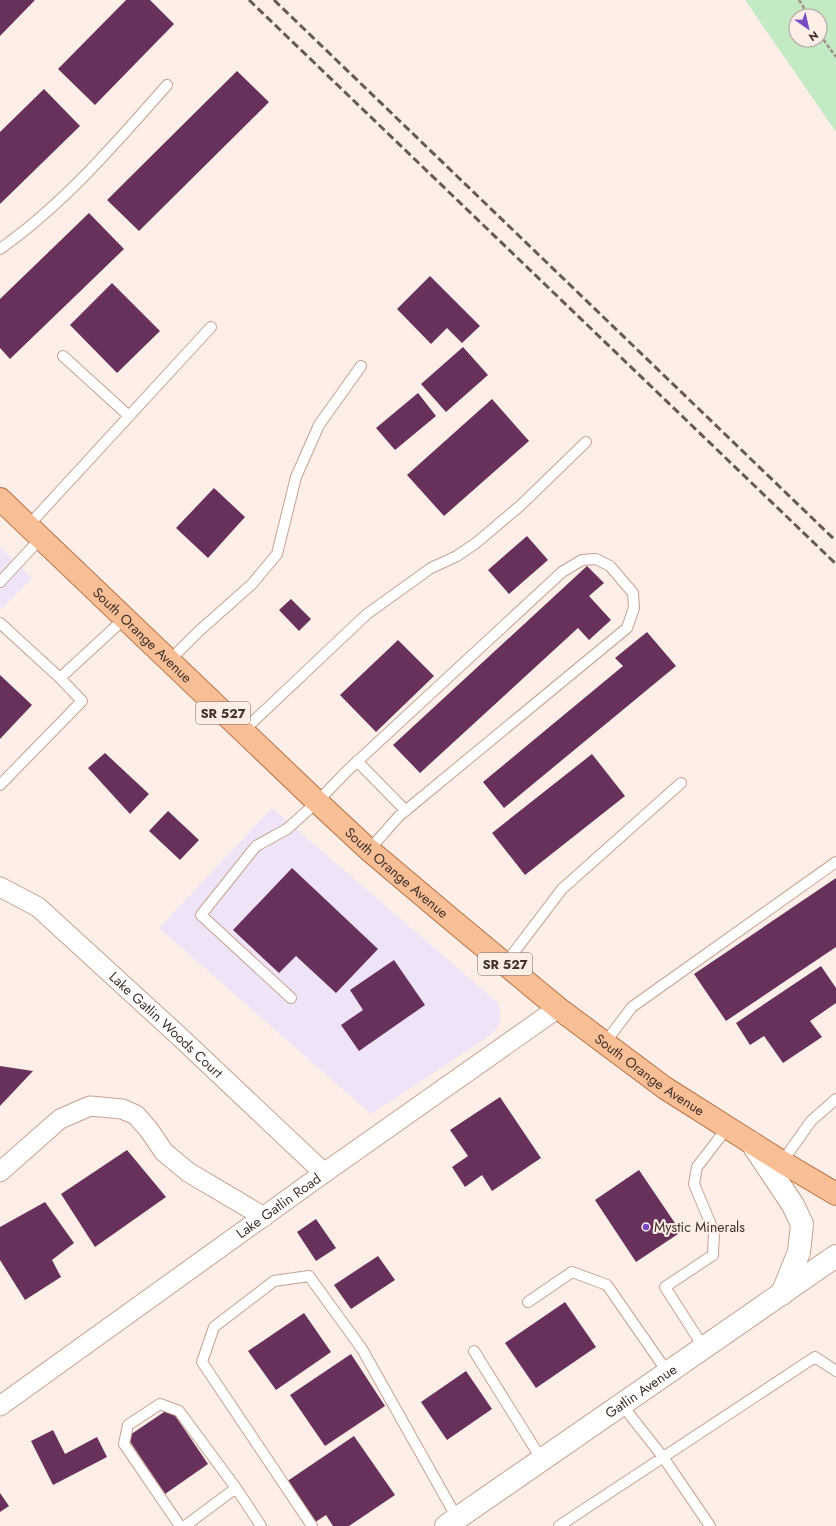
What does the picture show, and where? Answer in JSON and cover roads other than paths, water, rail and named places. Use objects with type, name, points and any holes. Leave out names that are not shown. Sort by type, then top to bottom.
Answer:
[{"type":"main road","name":"South Orange Avenue","points":[[0,499],[242,732],[419,894],[558,1008],[664,1088],[836,1194]]},
{"type":"street","name":"Lake Gatlin Woods Court","points":[[0,888],[38,907],[180,1037],[324,1173]]},
{"type":"street","name":"Lake Gatlin Road","points":[[0,1406],[324,1173],[558,1008]]},
{"type":"street","points":[[0,1172],[60,1119],[90,1106],[122,1109],[136,1115],[149,1130],[164,1152],[188,1172],[264,1216]]},
{"type":"street","points":[[750,1142],[793,1205],[802,1224],[799,1252],[782,1294]]},
{"type":"street","name":"Gatlin Avenue","points":[[452,1522],[836,1256]]},
{"type":"lane","points":[[0,249],[62,198],[140,116],[167,85]]},
{"type":"lane","points":[[0,582],[35,532],[129,416],[211,327]]},
{"type":"lane","points":[[63,356],[129,416]]},
{"type":"lane","points":[[169,662],[198,632],[252,584],[277,554],[296,477],[319,425],[361,366]]},
{"type":"lane","points":[[242,732],[367,614],[431,568],[457,556],[476,543],[521,505],[586,442]]},
{"type":"lane","points":[[291,998],[201,915],[256,846],[287,829],[562,572],[582,560],[596,559],[610,566],[633,593],[634,608],[627,628],[399,816],[370,850]]},
{"type":"lane","points":[[60,678],[124,618]]},
{"type":"lane","points":[[0,623],[82,700],[0,785]]},
{"type":"lane","points":[[357,762],[406,811]]},
{"type":"lane","points":[[505,964],[562,889],[682,783]]},
{"type":"lane","points":[[604,1044],[632,1007],[836,862]]},
{"type":"lane","points":[[782,1162],[811,1121],[836,1099]]},
{"type":"lane","points":[[704,1348],[665,1287],[712,1255],[714,1232],[694,1184],[697,1167],[727,1128]]},
{"type":"lane","points":[[528,1302],[572,1272],[607,1285],[668,1373]]},
{"type":"lane","points":[[312,1526],[202,1362],[214,1327],[274,1281],[309,1276],[362,1349],[452,1522]]},
{"type":"lane","points":[[474,1351],[542,1460]]},
{"type":"lane","points":[[559,1526],[815,1357],[836,1371]]},
{"type":"lane","points":[[180,1526],[124,1444],[128,1425],[160,1404],[179,1411],[236,1488],[261,1526]]},
{"type":"lane","points":[[622,1405],[663,1457],[710,1526]]},
{"type":"lane","points":[[185,1526],[236,1488]]},
{"type":"railway","points":[[249,0],[836,564]]},
{"type":"railway","points":[[274,0],[836,541]]},
{"type":"place","name":"Mystic Minerals","points":[[646,1227]]}]
